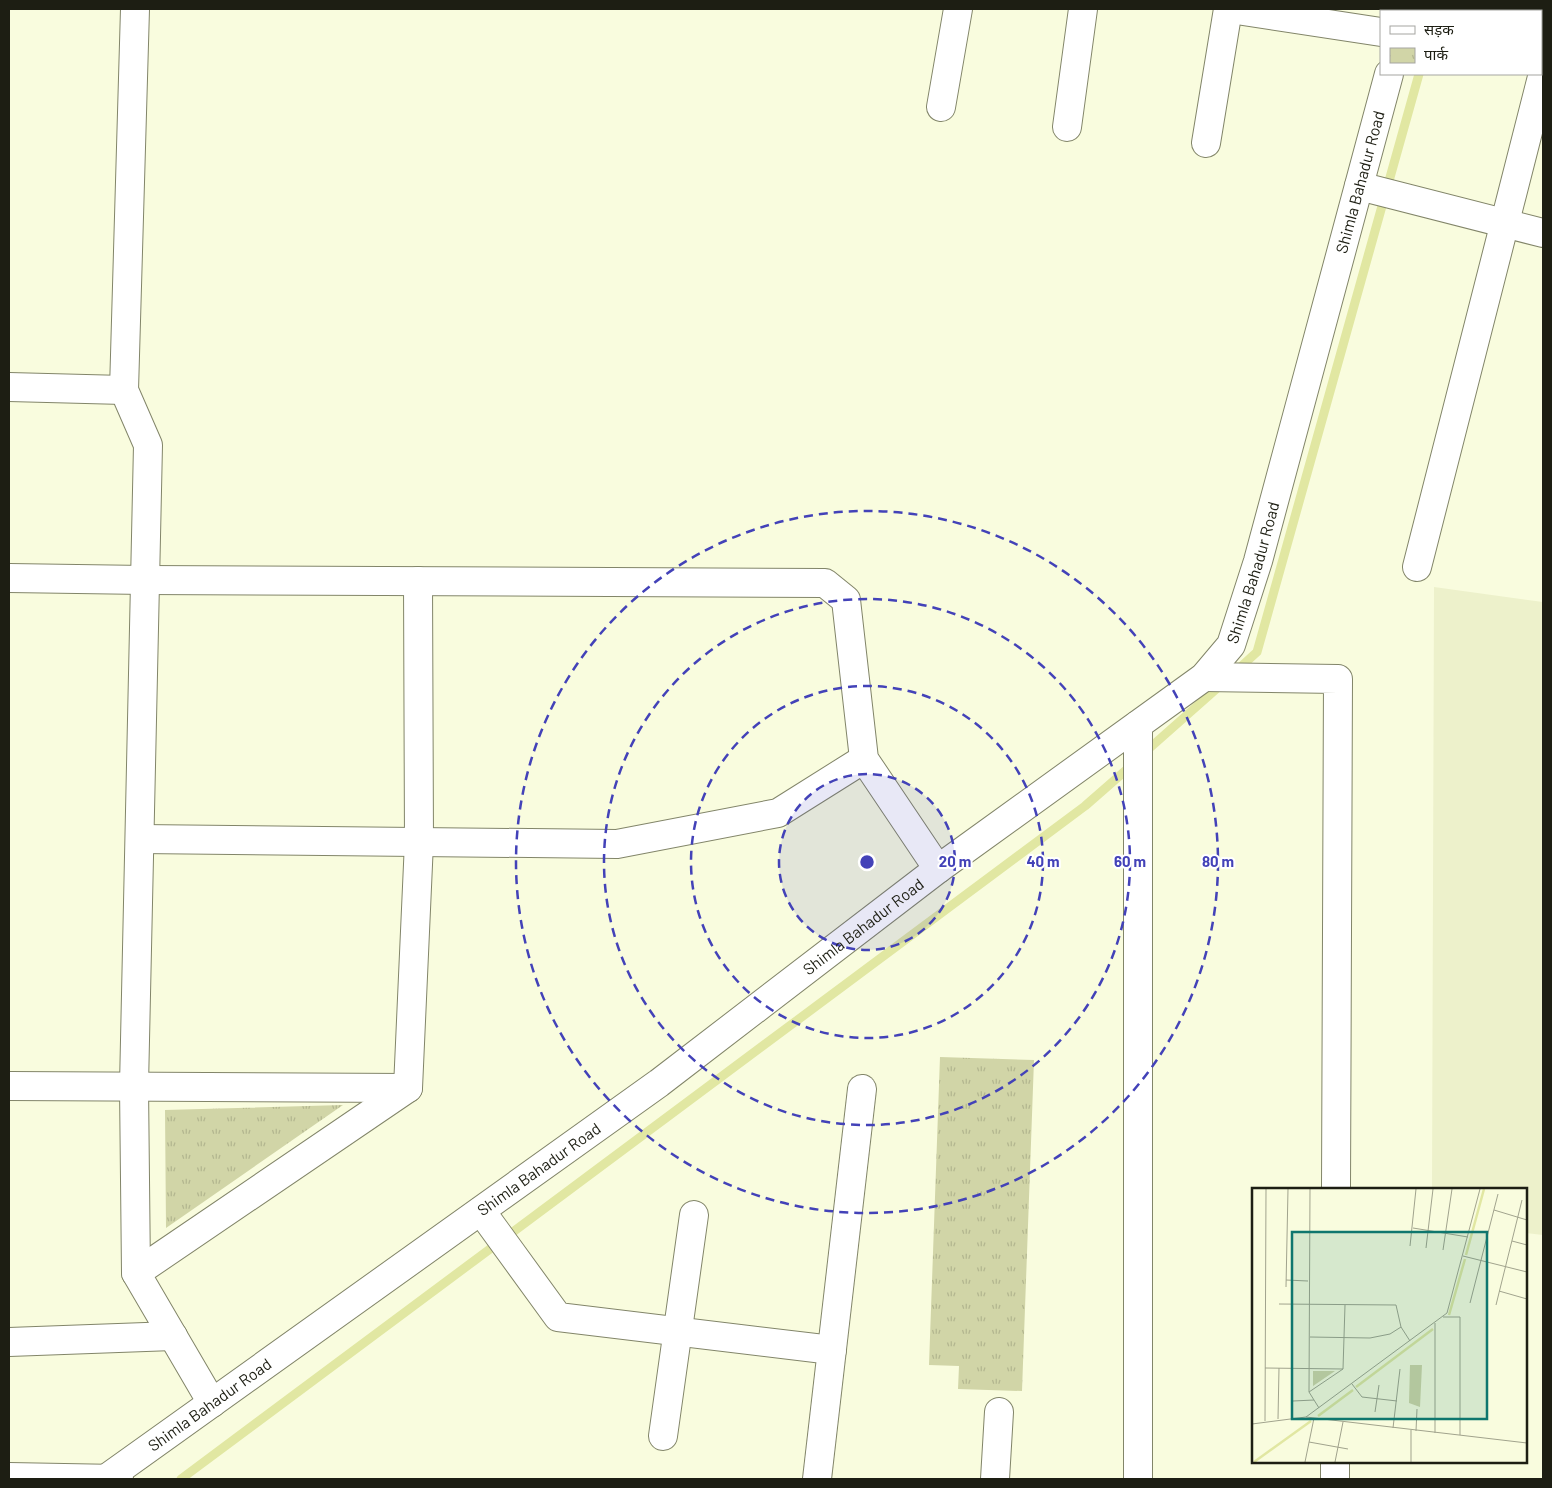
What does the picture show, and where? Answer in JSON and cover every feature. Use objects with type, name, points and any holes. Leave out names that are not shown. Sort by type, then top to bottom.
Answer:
[{"type":"street","points":[[135,9],[124,390],[148,445],[134,1086],[136,1273],[212,1403]]},
{"type":"street","points":[[941,107],[958,9]]},
{"type":"street","points":[[1067,127],[1083,9]]},
{"type":"street","points":[[1206,143],[1229,9],[1380,32]]},
{"type":"street","points":[[1417,567],[1543,73]]},
{"type":"street","name":"Shimla Bahadur Road","points":[[113,1479],[212,1403],[659,1083],[938,869],[1204,677],[1231,645],[1258,561],[1389,75]]},
{"type":"street","points":[[1359,186],[1543,233]]},
{"type":"street","points":[[9,387],[124,390]]},
{"type":"street","points":[[9,578],[826,583],[846,600],[864,759],[938,869]]},
{"type":"street","points":[[408,1088],[419,842],[418,581]]},
{"type":"street","points":[[1204,677],[1338,679],[1336,1188]]},
{"type":"street","points":[[1138,725],[1138,1479]]},
{"type":"street","points":[[140,839],[617,844],[778,813],[864,759]]},
{"type":"street","points":[[9,1086],[408,1088]]},
{"type":"street","points":[[136,1273],[408,1088]]},
{"type":"street","points":[[817,1479],[862,1089]]},
{"type":"street","points":[[481,1211],[558,1317],[832,1350]]},
{"type":"street","points":[[662,1436],[694,1215]]},
{"type":"street","points":[[9,1342],[173,1336]]},
{"type":"street","points":[[995,1479],[999,1412]]},
{"type":"street","points":[[1335,1463],[1335,1479]]},
{"type":"street","points":[[9,1477],[113,1479]]},
{"type":"shaded area","points":[[1434,587],[1543,602],[1543,1235],[1527,1233],[1527,1188],[1432,1188]]},
{"type":"green space","points":[[940,1057],[1034,1060],[1022,1391],[958,1389],[959,1366],[929,1365]]},
{"type":"green space","points":[[343,1105],[166,1228],[165,1110]]},
{"type":"waterway","points":[[1235,672],[1257,652],[1419,75]]},
{"type":"waterway","points":[[1144,753],[1222,684]]},
{"type":"waterway","points":[[181,1479],[1085,806],[1133,764]]}]
